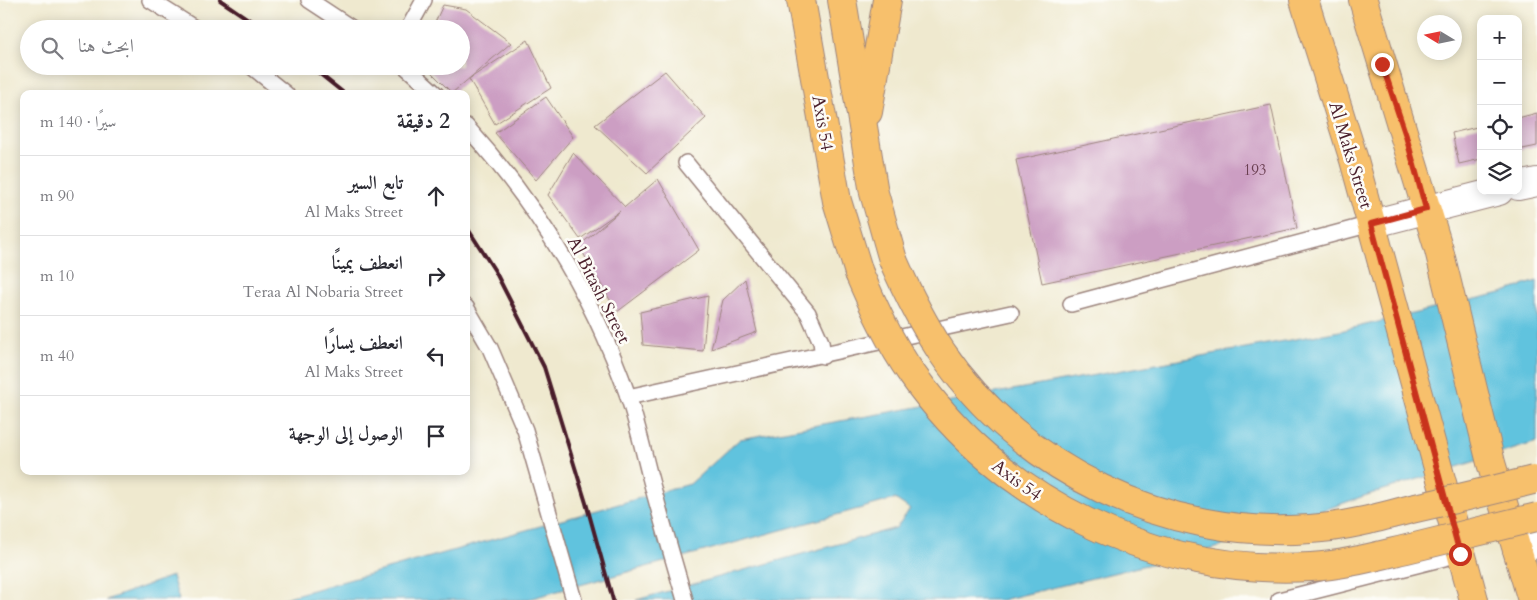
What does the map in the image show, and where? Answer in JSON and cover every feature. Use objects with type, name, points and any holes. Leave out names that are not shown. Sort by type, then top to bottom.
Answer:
[{"type":"main road","name":"Axis 54","points":[[801,0],[837,201],[859,273],[874,308],[906,365],[956,428],[981,454],[1027,489],[1084,522],[1122,538],[1200,560],[1238,566],[1311,567],[1349,563],[1537,516]]},
{"type":"main road","name":"Axis 54","points":[[842,0],[874,193],[893,260],[911,299],[937,344],[983,403],[1006,426],[1067,470],[1100,488],[1135,503],[1207,523],[1275,530],[1343,526],[1535,479]]},
{"type":"main road","points":[[864,135],[887,0]]},
{"type":"main road","name":"Al Maks Street","points":[[1304,0],[1371,224],[1439,479],[1474,600]]},
{"type":"main road","points":[[1363,0],[1440,250],[1491,463],[1527,547],[1532,600]]},
{"type":"street","points":[[1522,185],[1537,182]]},
{"type":"street","points":[[1371,224],[1482,195]]},
{"type":"lane","points":[[150,0],[182,20]]},
{"type":"lane","points":[[309,0],[339,20]]},
{"type":"lane","points":[[413,20],[424,0]]},
{"type":"lane","points":[[262,75],[281,90]]},
{"type":"lane","points":[[415,75],[432,90]]},
{"type":"lane","name":"Al Bitash Street","points":[[470,130],[490,152],[533,208],[570,268],[602,331],[628,397],[685,600]]},
{"type":"lane","points":[[686,163],[808,313],[821,342],[823,356]]},
{"type":"lane","points":[[1071,304],[1371,224]]},
{"type":"lane","points":[[470,313],[490,348],[525,430],[574,600]]},
{"type":"lane","points":[[628,397],[823,356],[1011,313]]},
{"type":"lane","points":[[1279,600],[1460,554]]},
{"type":"water","points":[[1537,281],[1537,442],[1364,496],[1216,548],[1002,600],[636,600],[896,528],[910,509],[895,499],[525,600],[277,600],[690,484],[740,439],[1340,331],[1501,293]]},
{"type":"water","points":[[172,576],[179,600],[106,600]]},
{"type":"building","points":[[443,5],[466,9],[511,43],[456,90],[449,90],[434,75],[470,75],[470,20],[436,20]]},
{"type":"building","points":[[528,40],[551,88],[495,124],[469,79]]},
{"type":"building","points":[[665,71],[706,118],[647,173],[595,125]]},
{"type":"building","points":[[546,97],[573,137],[536,180],[495,133]]},
{"type":"building","points":[[1271,105],[1297,228],[1042,283],[1016,160]]},
{"type":"building","points":[[1537,113],[1537,146],[1522,149],[1522,117]]},
{"type":"building","points":[[1477,127],[1477,160],[1459,164],[1452,133]]},
{"type":"building","points":[[573,153],[625,207],[658,179],[699,250],[617,312],[579,246],[620,211],[580,239],[548,195]]},
{"type":"building","points":[[745,279],[757,332],[711,349],[723,300]]},
{"type":"building","points":[[708,296],[703,351],[643,345],[640,312]]},
{"type":"railway","points":[[220,0],[250,20]]},
{"type":"railway","points":[[321,75],[340,90]]},
{"type":"railway","points":[[470,232],[495,271],[544,367],[586,503],[613,600]]},
{"type":"route","points":[[1382,64],[1406,136],[1426,209],[1371,224],[1460,554]]}]
